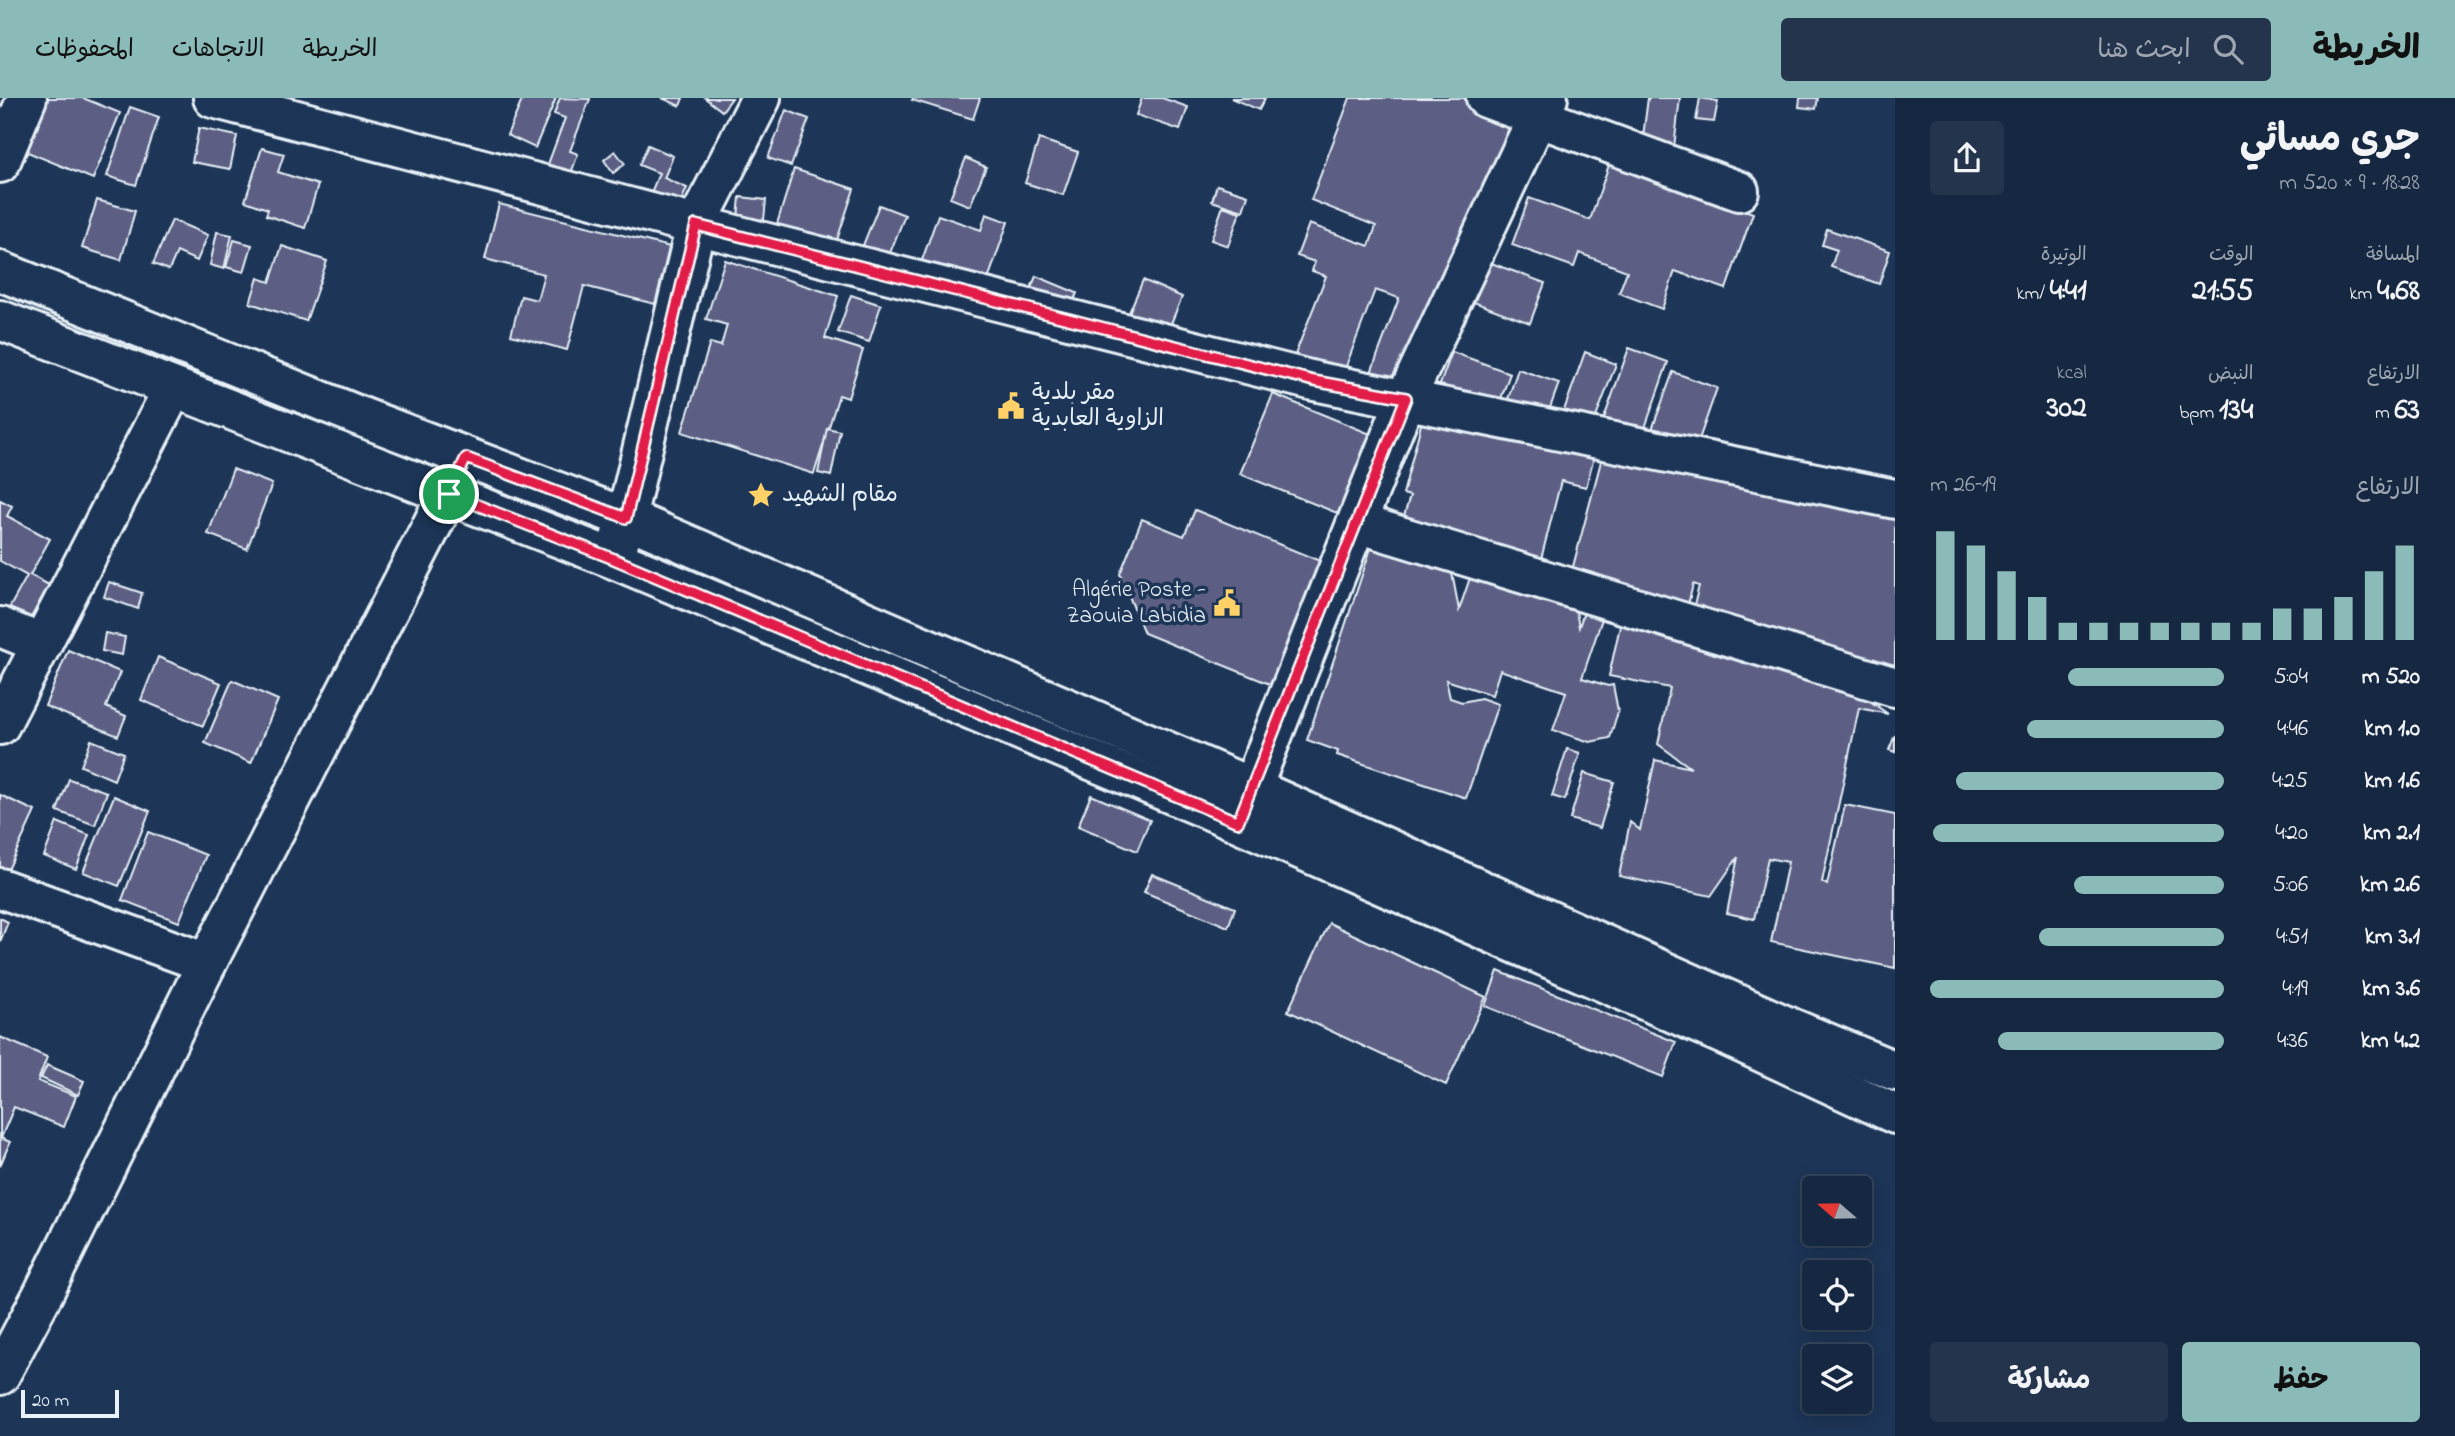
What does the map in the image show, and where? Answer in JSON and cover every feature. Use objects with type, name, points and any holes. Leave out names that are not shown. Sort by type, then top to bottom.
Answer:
[{"type":"street","points":[[0,163],[27,98]]},
{"type":"street","points":[[213,98],[696,225],[1314,381],[1895,499]]},
{"type":"street","points":[[614,559],[696,225],[761,98]]},
{"type":"street","points":[[1486,98],[1543,108],[1739,191]]},
{"type":"street","points":[[1245,805],[1406,398],[1543,108]]},
{"type":"street","points":[[0,271],[466,458],[626,518],[1245,805],[1895,1114]]},
{"type":"street","points":[[0,320],[1245,805],[1895,1071]]},
{"type":"street","points":[[0,725],[173,389]]},
{"type":"street","points":[[0,1375],[207,963],[466,458]]},
{"type":"street","points":[[1357,523],[1895,687]]},
{"type":"street","points":[[0,627],[42,644]]},
{"type":"street","points":[[0,888],[207,963]]},
{"type":"building","points":[[47,98],[83,98],[120,113],[93,179],[25,151]]},
{"type":"building","points":[[523,98],[556,98],[535,148],[507,135]]},
{"type":"building","points":[[560,98],[590,99],[570,151],[578,154],[570,176],[547,167],[565,118],[554,114]]},
{"type":"building","points":[[662,98],[683,98],[680,106]]},
{"type":"building","points":[[705,98],[732,98],[722,111]]},
{"type":"building","points":[[980,98],[973,119],[912,100]]},
{"type":"building","points":[[1142,98],[1162,98],[1188,107],[1180,130],[1136,115]]},
{"type":"building","points":[[1231,98],[1265,98],[1259,110]]},
{"type":"building","points":[[1350,98],[1467,98],[1532,123],[1426,399],[1369,378],[1399,298],[1375,290],[1343,374],[1295,355],[1326,276],[1312,271],[1315,262],[1297,256],[1309,224],[1369,246],[1376,226],[1311,200]]},
{"type":"building","points":[[1648,98],[1680,98],[1674,147],[1642,144]]},
{"type":"building","points":[[1700,98],[1718,101],[1714,122],[1696,120]]},
{"type":"building","points":[[1800,98],[1818,98],[1816,109],[1799,107]]},
{"type":"building","points":[[130,107],[159,117],[136,185],[107,176]]},
{"type":"building","points":[[786,110],[809,119],[791,166],[768,158]]},
{"type":"building","points":[[199,128],[237,136],[230,169],[192,162]]},
{"type":"building","points":[[1039,139],[1078,152],[1063,195],[1025,183]]},
{"type":"building","points":[[648,145],[673,156],[664,178],[687,188],[679,206],[651,193],[659,173],[639,165]]},
{"type":"building","points":[[262,148],[284,154],[278,172],[318,185],[305,228],[266,215],[268,209],[245,201]]},
{"type":"building","points":[[615,151],[625,164],[613,173],[604,160]]},
{"type":"building","points":[[966,158],[986,167],[970,206],[950,198]]},
{"type":"building","points":[[1610,162],[1753,213],[1726,289],[1675,271],[1662,309],[1619,293],[1627,271],[1579,253],[1574,267],[1512,245],[1529,198],[1590,220]]},
{"type":"building","points":[[794,169],[854,189],[835,246],[776,227]]},
{"type":"building","points":[[1217,185],[1248,195],[1243,211],[1212,201]]},
{"type":"building","points":[[740,197],[766,200],[764,220],[738,218]]},
{"type":"building","points":[[97,200],[135,211],[121,260],[82,248]]},
{"type":"building","points":[[499,204],[670,247],[655,304],[584,286],[567,350],[511,335],[521,296],[537,300],[544,274],[485,259]]},
{"type":"building","points":[[879,205],[905,215],[888,258],[862,248]]},
{"type":"building","points":[[1223,206],[1240,212],[1228,246],[1211,240]]},
{"type":"building","points":[[986,214],[1008,222],[985,288],[920,266],[938,215],[981,230]]},
{"type":"building","points":[[172,220],[208,235],[197,261],[177,252],[169,270],[153,264]]},
{"type":"building","points":[[1827,229],[1890,251],[1879,284],[1831,267],[1837,250],[1822,245]]},
{"type":"building","points":[[217,232],[232,235],[224,269],[210,265]]},
{"type":"building","points":[[234,240],[252,245],[244,272],[226,267]]},
{"type":"building","points":[[282,246],[327,261],[306,321],[250,303],[258,278],[270,282]]},
{"type":"building","points":[[725,260],[838,296],[825,338],[863,350],[848,398],[839,395],[814,474],[682,432],[710,343],[721,346],[727,325],[706,319]]},
{"type":"building","points":[[1483,260],[1545,283],[1530,323],[1468,300]]},
{"type":"building","points":[[1036,276],[1077,293],[1068,314],[1027,298]]},
{"type":"building","points":[[1143,280],[1182,297],[1165,338],[1125,322]]},
{"type":"building","points":[[851,295],[881,305],[869,342],[838,332]]},
{"type":"building","points":[[1629,348],[1668,362],[1640,442],[1601,427]]},
{"type":"building","points":[[1452,352],[1510,373],[1497,410],[1438,390]]},
{"type":"building","points":[[1585,352],[1616,364],[1592,428],[1562,416]]},
{"type":"building","points":[[1518,369],[1559,383],[1546,419],[1506,405]]},
{"type":"building","points":[[1673,372],[1717,388],[1695,451],[1650,435]]},
{"type":"building","points":[[1273,394],[1385,440],[1352,519],[1240,474]]},
{"type":"building","points":[[1425,409],[1595,453],[1586,487],[1561,481],[1540,563],[1401,526],[1410,496],[1403,494]]},
{"type":"building","points":[[827,428],[840,431],[831,476],[818,473]]},
{"type":"building","points":[[1604,450],[1895,517],[1895,670],[1692,613],[1699,586],[1693,584],[1688,605],[1571,574]]},
{"type":"building","points":[[233,469],[272,484],[247,549],[208,534]]},
{"type":"building","points":[[0,500],[12,506],[7,516],[50,539],[30,575],[49,585],[27,625],[6,614],[27,576],[0,561]]},
{"type":"building","name":"Algérie Poste - Zaouia Labidia","points":[[1195,510],[1337,568],[1287,691],[1144,633],[1120,574],[1142,519],[1184,536]]},
{"type":"building","points":[[1375,536],[1450,562],[1459,610],[1472,572],[1574,601],[1579,627],[1584,612],[1606,607],[1582,678],[1613,685],[1618,711],[1610,738],[1590,742],[1553,730],[1566,692],[1500,670],[1492,695],[1446,680],[1450,698],[1462,702],[1481,698],[1498,704],[1466,798],[1337,755],[1338,751],[1307,740]]},
{"type":"building","points":[[109,582],[142,593],[138,609],[104,597]]},
{"type":"building","points":[[1621,621],[1793,646],[1888,714],[1859,708],[1822,882],[1827,885],[1845,805],[1895,815],[1895,968],[1771,942],[1788,862],[1768,858],[1754,919],[1727,913],[1738,857],[1711,896],[1619,876],[1630,822],[1640,830],[1655,760],[1691,768],[1658,744],[1670,688],[1609,676]]},
{"type":"building","points":[[105,633],[125,637],[122,655],[102,651]]},
{"type":"building","points":[[68,650],[120,672],[106,707],[126,716],[118,736],[45,706]]},
{"type":"building","points":[[158,657],[221,683],[203,726],[141,700]]},
{"type":"building","points":[[232,680],[278,700],[251,763],[205,743]]},
{"type":"building","points":[[1895,735],[1895,752],[1889,750]]},
{"type":"building","points":[[91,740],[124,753],[114,780],[81,766]]},
{"type":"building","points":[[1567,749],[1580,753],[1565,800],[1552,796]]},
{"type":"building","points":[[1584,773],[1614,782],[1600,828],[1570,819]]},
{"type":"building","points":[[69,779],[107,792],[95,825],[57,811]]},
{"type":"building","points":[[0,795],[35,811],[7,872],[0,869]]},
{"type":"building","points":[[1091,795],[1150,820],[1137,851],[1078,826]]},
{"type":"building","points":[[114,796],[150,811],[119,886],[83,872]]},
{"type":"building","points":[[57,822],[89,835],[76,869],[44,856]]},
{"type":"building","points":[[148,832],[206,855],[179,922],[122,900]]},
{"type":"building","points":[[1152,874],[1235,908],[1228,927],[1144,892]]},
{"type":"building","points":[[0,918],[8,922],[0,942]]},
{"type":"building","points":[[1329,923],[1486,997],[1446,1085],[1288,1011]]},
{"type":"building","points":[[1498,971],[1676,1042],[1663,1077],[1485,1006]]},
{"type":"building","points":[[0,1037],[47,1057],[38,1081],[76,1096],[64,1127],[14,1107],[1,1138],[10,1142],[0,1166]]},
{"type":"building","points":[[47,1065],[84,1081],[78,1095],[41,1078]]},
{"type":"place","name":"مقر بلدية الزاوية العابدية","points":[[1011,406]]},
{"type":"place","name":"مقام الشهيد","points":[[761,495]]},
{"type":"place","name":"Algérie Poste - Zaouia Labidia","points":[[1227,603]]},
{"type":"route","points":[[696,225],[1314,381],[1406,398],[1238,822],[614,559],[449,494],[466,458],[626,518],[696,225]]}]
